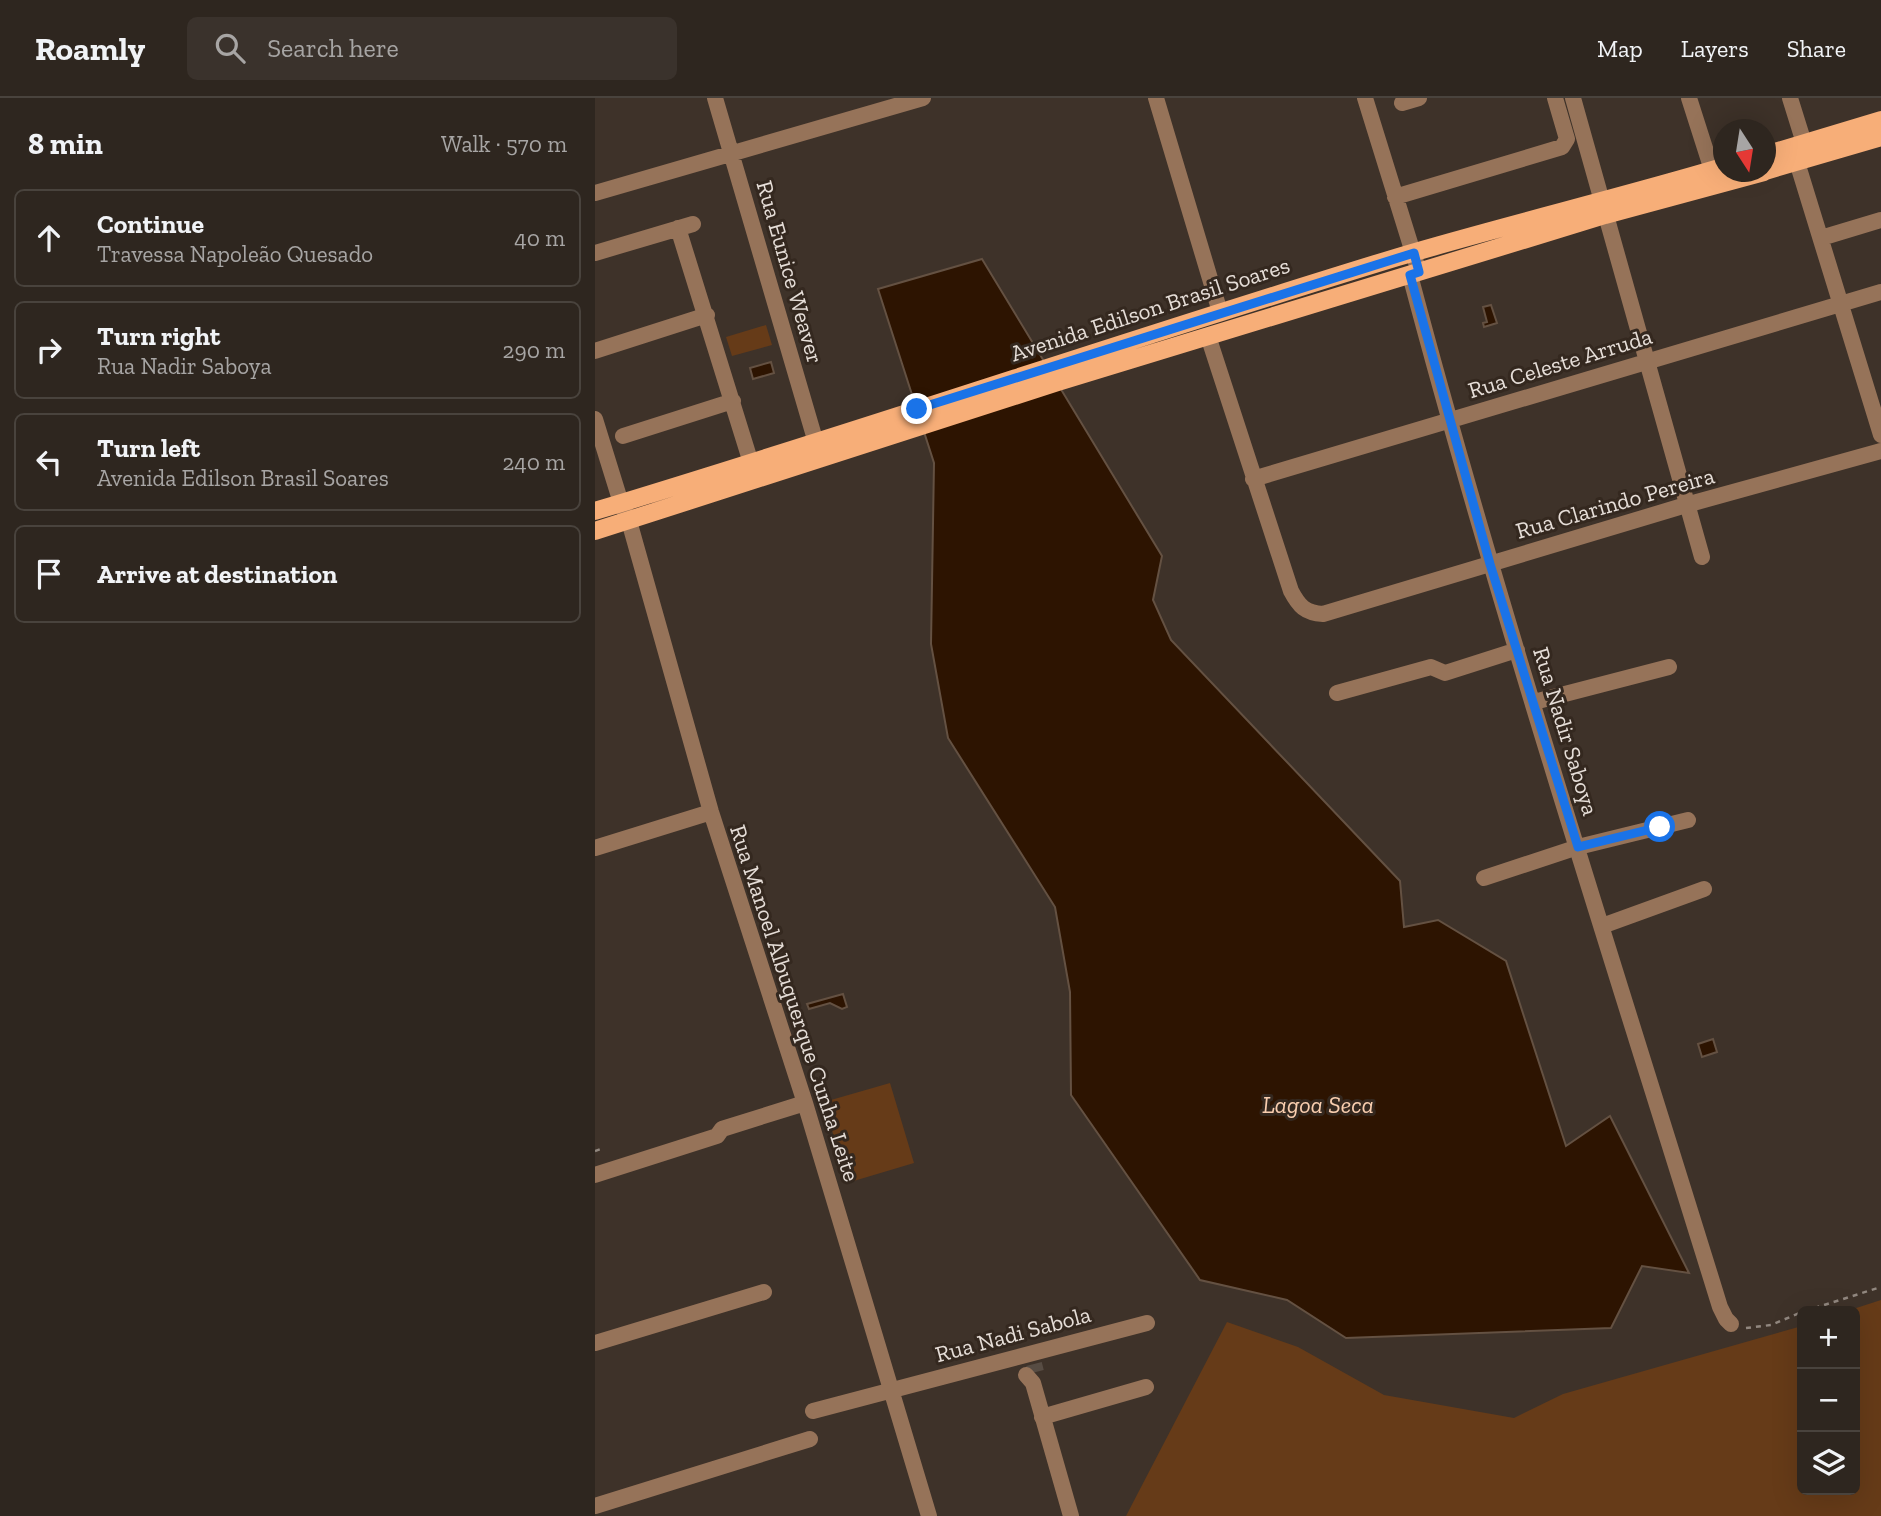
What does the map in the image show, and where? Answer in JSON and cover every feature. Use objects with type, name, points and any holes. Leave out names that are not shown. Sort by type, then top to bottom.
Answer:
[{"type":"main road","points":[[1776,152],[1881,120]]},
{"type":"main road","name":"Avenida Edilson Brasil Soares","points":[[1776,168],[1881,137]]},
{"type":"main road","name":"Avenida Edilson Brasil Soares","points":[[1053,374],[1208,336],[1415,273],[1713,171]]},
{"type":"main road","name":"Avenida Edilson Brasil Soares","points":[[595,511],[818,450],[1053,374],[1220,312],[1414,253],[1717,182]]},
{"type":"main road","name":"Avenida Edilson Brasil Soares","points":[[595,531],[629,521],[742,472]]},
{"type":"street","name":"Rua Eunice Weaver","points":[[715,98],[818,450]]},
{"type":"street","points":[[595,193],[923,98]]},
{"type":"street","points":[[1156,98],[1220,312]]},
{"type":"street","name":"Rua Nadir Saboya","points":[[1365,98],[1414,253],[1415,273],[1449,421],[1490,564],[1720,1307],[1725,1319],[1731,1324]]},
{"type":"street","points":[[1402,103],[1419,98]]},
{"type":"street","points":[[1395,197],[1562,147],[1567,139],[1555,98]]},
{"type":"street","points":[[1573,98],[1702,557]]},
{"type":"street","points":[[1689,98],[1706,149],[1713,161]]},
{"type":"street","points":[[1790,98],[1804,143]]},
{"type":"street","points":[[1797,162],[1881,435]]},
{"type":"street","points":[[1821,238],[1881,220]]},
{"type":"street","points":[[595,253],[686,226],[707,315],[733,401],[742,472]]},
{"type":"street","name":"Rua Celeste Arruda","points":[[1253,479],[1881,292]]},
{"type":"street","points":[[595,351],[707,315]]},
{"type":"street","points":[[1208,336],[1253,479]]},
{"type":"street","points":[[623,436],[733,401]]},
{"type":"street","name":"Rua Manoel Albuquerque Cunha Leite","points":[[595,419],[629,521],[711,812],[805,1103],[929,1516]]},
{"type":"street","name":"Rua Clarindo Pereira","points":[[1253,479],[1297,602],[1304,611],[1323,614],[1686,505],[1881,451]]},
{"type":"street","points":[[1337,693],[1431,667],[1445,673],[1517,650]]},
{"type":"street","points":[[1534,702],[1669,667]]},
{"type":"street","points":[[595,848],[711,812]]},
{"type":"street","points":[[1483,878],[1578,847],[1688,820]]},
{"type":"street","points":[[1602,926],[1704,889]]},
{"type":"street","points":[[595,1175],[717,1136],[722,1129],[805,1103]]},
{"type":"street","points":[[595,1343],[764,1292]]},
{"type":"street","name":"Rua Nadi Sabola","points":[[813,1411],[891,1390],[1029,1367],[1147,1323]]},
{"type":"street","points":[[1029,1367],[1071,1516]]},
{"type":"street","points":[[1042,1417],[1146,1387]]},
{"type":"street","points":[[595,1506],[810,1440]]},
{"type":"path","points":[[595,1151],[601,1149]]},
{"type":"path","points":[[1822,1306],[1881,1287]]},
{"type":"path","points":[[1731,1324],[1740,1328],[1764,1327],[1797,1315]]},
{"type":"shaded area","points":[[766,325],[772,345],[732,356],[726,337]]},
{"type":"shaded area","points":[[890,1083],[914,1163],[847,1183],[824,1102]]},
{"type":"shaded area","points":[[1881,1300],[1881,1516],[1126,1516],[1227,1322],[1298,1347],[1384,1395],[1514,1418],[1563,1394],[1797,1327],[1797,1495],[1860,1495],[1860,1307]]},
{"type":"water","name":"Lagoa Seca","points":[[982,259],[1162,556],[1153,600],[1171,640],[1400,881],[1404,927],[1438,920],[1506,961],[1566,1146],[1610,1116],[1689,1273],[1642,1266],[1611,1328],[1346,1338],[1287,1300],[1200,1280],[1071,1095],[1070,992],[1055,907],[948,738],[931,644],[934,463],[878,289]]},
{"type":"water","points":[[1491,305],[1497,323],[1484,327],[1483,323],[1487,322],[1483,307]]},
{"type":"water","points":[[771,362],[774,373],[753,379],[750,368]]},
{"type":"water","points":[[843,994],[847,1007],[842,1009],[830,1003],[809,1009],[807,1004]]},
{"type":"water","points":[[1713,1039],[1717,1052],[1702,1057],[1698,1044]]},
{"type":"tunnel","points":[[1034,1364],[1036,1372]]},
{"type":"route","points":[[917,409],[1414,253],[1419,272],[1410,275],[1449,421],[1490,564],[1578,847],[1660,827]]}]
